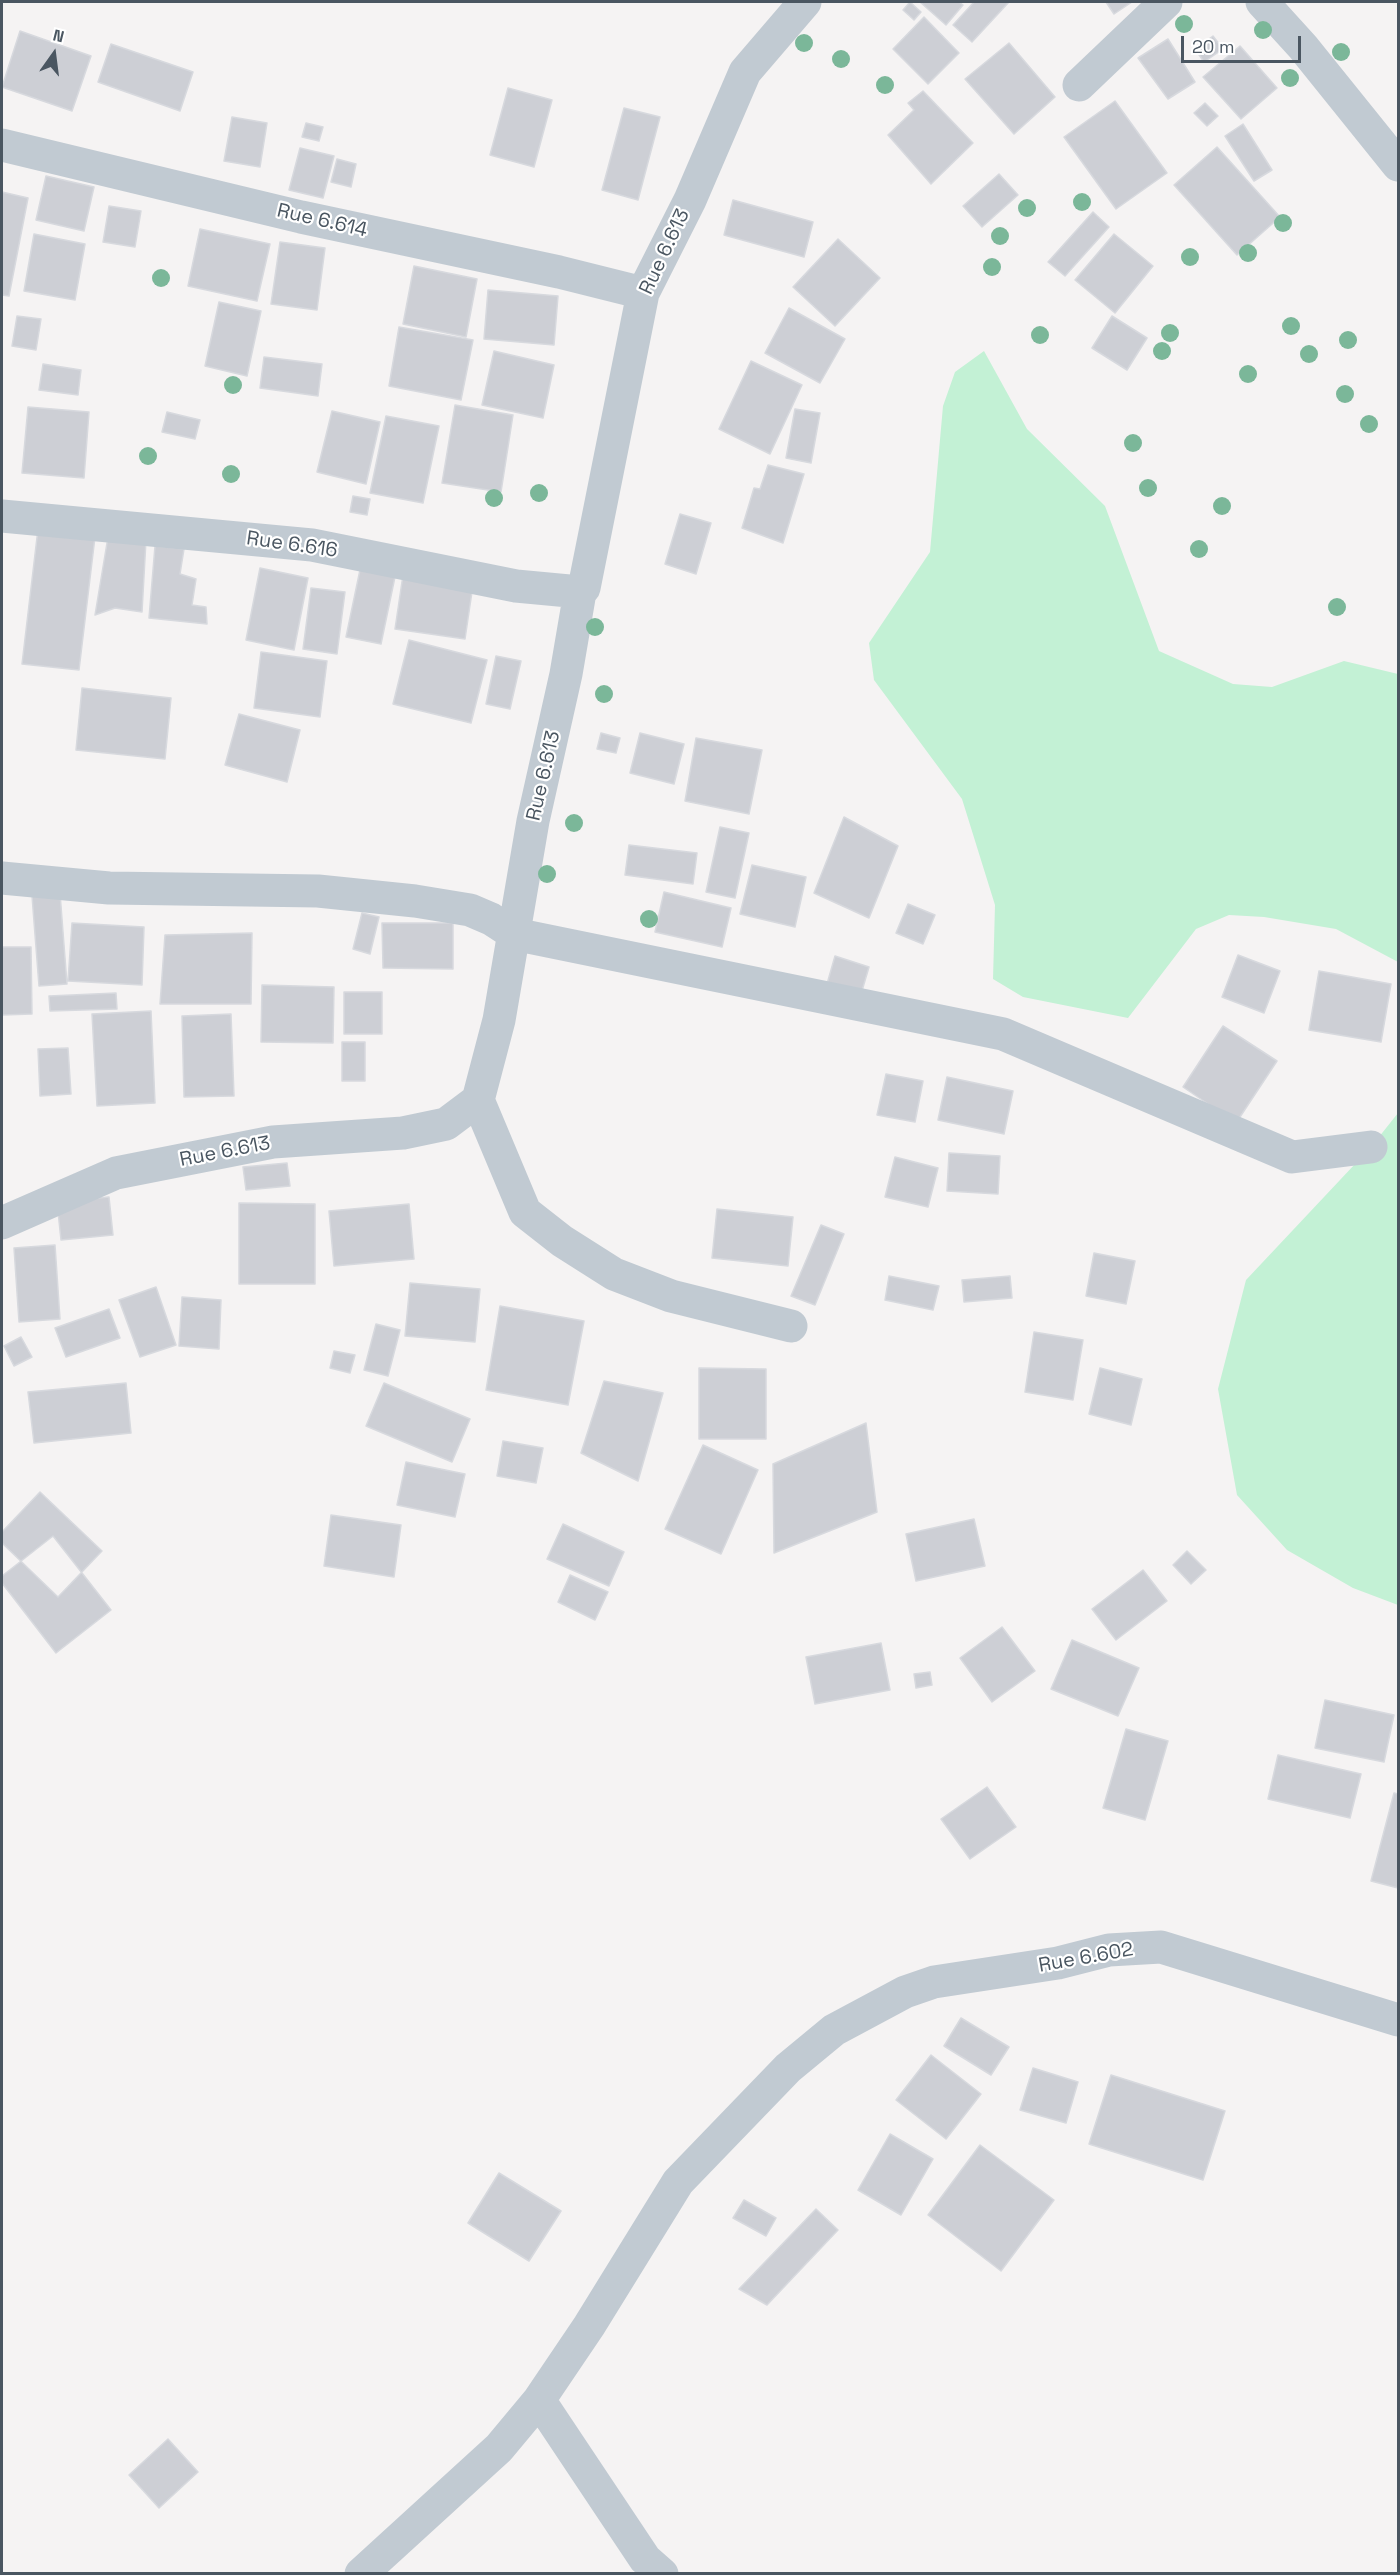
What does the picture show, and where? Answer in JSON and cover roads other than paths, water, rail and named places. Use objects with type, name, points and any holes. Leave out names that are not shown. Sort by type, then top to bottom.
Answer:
[{"type":"street","name":"Rue 6.613","points":[[2,1223],[116,1173],[273,1142],[403,1133],[446,1124],[478,1100],[499,1020],[533,821],[566,674],[580,592],[584,588],[644,293],[690,200],[745,72],[804,2]]},
{"type":"street","points":[[1079,85],[1166,2]]},
{"type":"street","points":[[1262,2],[1303,47],[1398,165]]},
{"type":"street","name":"Rue 6.614","points":[[2,145],[302,217],[559,272],[644,293]]},
{"type":"street","name":"Rue 6.616","points":[[2,516],[312,545],[516,586],[580,592]]},
{"type":"street","points":[[2,878],[109,888],[318,891],[415,901],[470,910],[491,919],[514,934],[1003,1034],[1292,1157],[1371,1147]]},
{"type":"street","points":[[478,1100],[525,1212],[562,1241],[615,1274],[671,1296],[791,1326]]},
{"type":"street","name":"Rue 6.602","points":[[362,2574],[499,2448],[538,2400],[589,2326],[678,2182],[788,2068],[834,2030],[904,1992],[934,1982],[1058,1964],[1109,1950],[1161,1947],[1398,2020]]},
{"type":"street","points":[[538,2400],[645,2559],[662,2574]]}]
